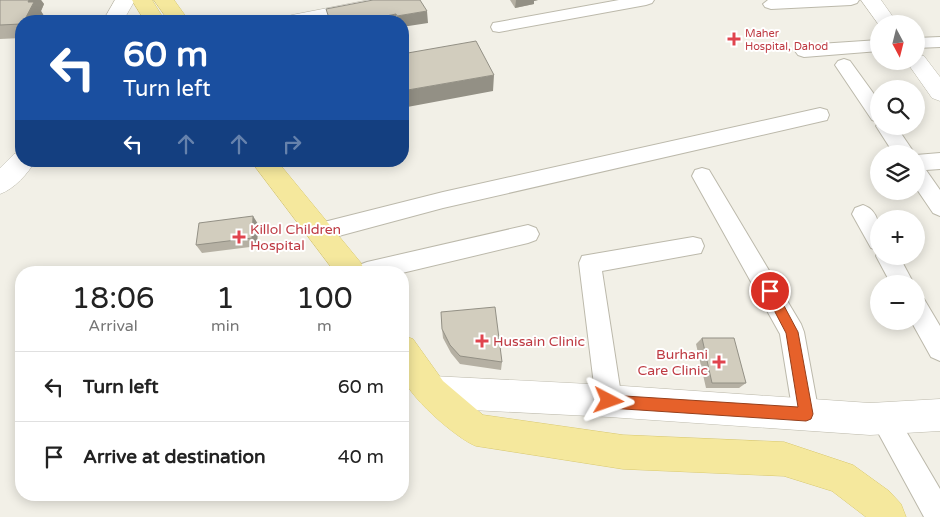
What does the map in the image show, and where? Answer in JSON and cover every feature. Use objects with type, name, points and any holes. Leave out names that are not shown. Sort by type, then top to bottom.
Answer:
[{"type":"main road","points":[[142,0],[152,15]]},
{"type":"main road","points":[[164,0],[175,15]]},
{"type":"main road","points":[[270,167],[346,266]]},
{"type":"main road","points":[[409,359],[432,392],[476,430],[623,452],[784,459],[841,477],[877,503],[888,517]]},
{"type":"street","points":[[116,15],[125,0]]},
{"type":"street","points":[[318,15],[369,3],[399,0]]},
{"type":"street","points":[[771,4],[851,0]]},
{"type":"street","points":[[871,0],[882,15]]},
{"type":"street","points":[[499,27],[638,1]]},
{"type":"street","points":[[925,43],[940,42]]},
{"type":"street","points":[[804,51],[870,46]]},
{"type":"street","points":[[844,64],[870,102]]},
{"type":"street","points":[[923,70],[940,93]]},
{"type":"street","points":[[320,232],[443,200],[820,114]]},
{"type":"street","points":[[925,162],[940,161]]},
{"type":"street","points":[[0,184],[17,167]]},
{"type":"street","points":[[702,176],[792,332],[806,414]]},
{"type":"street","points":[[925,184],[940,207]]},
{"type":"street","points":[[863,214],[870,226]]},
{"type":"street","points":[[392,266],[528,234]]},
{"type":"street","points":[[609,401],[590,264],[692,246]]},
{"type":"street","points":[[925,323],[940,349]]},
{"type":"street","points":[[432,392],[884,418],[940,415]]},
{"type":"street","points":[[884,418],[937,508]]},
{"type":"building","points":[[0,0],[29,0],[28,2],[34,2],[27,15],[15,15],[15,24],[0,25]]},
{"type":"building","points":[[373,0],[420,0],[427,11],[403,15],[328,15],[326,9]]},
{"type":"building","points":[[476,41],[494,75],[409,90],[409,53]]},
{"type":"building","points":[[253,216],[252,238],[196,245],[199,223]]},
{"type":"building","points":[[495,307],[502,362],[460,356],[450,345],[442,329],[441,312]]},
{"type":"building","points":[[702,338],[734,338],[746,383],[712,383]]},
{"type":"place","name":"Maher Hospital, Dahod","points":[[734,39]]},
{"type":"place","name":"Killol Children Hospital","points":[[239,237]]},
{"type":"place","name":"Hussain Clinic","points":[[482,341]]},
{"type":"place","name":"Burhani Care Clinic","points":[[719,362]]},
{"type":"route","points":[[609,401],[806,414],[792,332],[770,291]]}]
